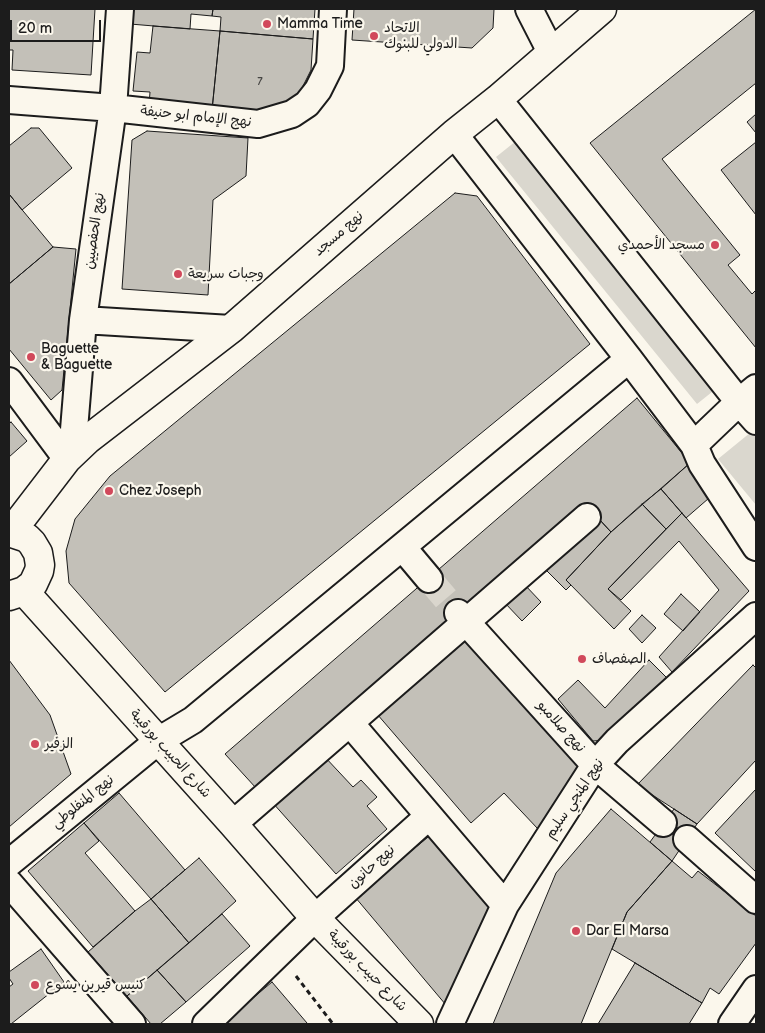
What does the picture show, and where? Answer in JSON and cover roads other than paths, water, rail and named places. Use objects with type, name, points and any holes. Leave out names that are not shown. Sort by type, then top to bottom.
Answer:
[{"type":"street","name":"نهج الحفصيين","points":[[70,456],[83,320],[112,108],[120,9]]},
{"type":"street","name":"نهج الإمام ابو حنيفة","points":[[9,100],[112,108],[258,124],[292,114],[307,104],[318,90],[330,66],[334,9]]},
{"type":"street","points":[[530,9],[551,52]]},
{"type":"street","name":"نهج مسجد","points":[[10,532],[70,456],[87,440],[230,330],[454,134],[498,99],[602,9]]},
{"type":"street","points":[[498,99],[751,404],[694,446]]},
{"type":"street","points":[[454,134],[629,359],[694,446],[702,464],[756,547]]},
{"type":"street","points":[[83,320],[230,330]]},
{"type":"street","name":"نهج المنفلوطي","points":[[9,863],[158,741],[193,720],[629,359]]},
{"type":"street","points":[[9,381],[70,456]]},
{"type":"street","points":[[233,824],[350,723],[462,618],[587,517]]},
{"type":"street","points":[[10,532],[28,538],[36,547],[40,559],[39,571],[33,584],[16,594]]},
{"type":"street","points":[[403,548],[429,579]]},
{"type":"street","name":"شارع الحبيب بورقيبة","points":[[16,594],[158,741],[315,918]]},
{"type":"street","name":"نهج المنجي سليم","points":[[450,1024],[505,905],[595,765],[617,741],[756,616]]},
{"type":"street","name":"نهج صلامبو","points":[[462,618],[595,765],[663,823]]},
{"type":"street","points":[[350,723],[505,905]]},
{"type":"street","name":"نهج حانون","points":[[206,1024],[315,918],[429,816]]},
{"type":"street","points":[[686,839],[756,900]]},
{"type":"street","points":[[9,883],[132,1024]]},
{"type":"street","name":"شارع حبيب بورقيبة","points":[[315,918],[419,1024]]},
{"type":"street","points":[[732,1024],[756,990]]},
{"type":"tunnel","points":[[429,579],[458,613]]},
{"type":"place","name":"Mamma Time","points":[[267,24]]},
{"type":"place","name":"الاتحاد الدولي للبنوك","points":[[374,36]]},
{"type":"place","name":"مسجد الأحمدي","points":[[715,245]]},
{"type":"place","name":"وجبات سريعة","points":[[178,274]]},
{"type":"place","name":"Baguette & Baguette","points":[[31,357]]},
{"type":"place","name":"Chez Joseph","points":[[109,491]]},
{"type":"place","name":"الصفصاف","points":[[582,659]]},
{"type":"place","name":"الزفير","points":[[35,744]]},
{"type":"place","name":"Dar El Marsa","points":[[576,931]]},
{"type":"place","name":"كنيس قيرين يشوع","points":[[35,985]]}]
